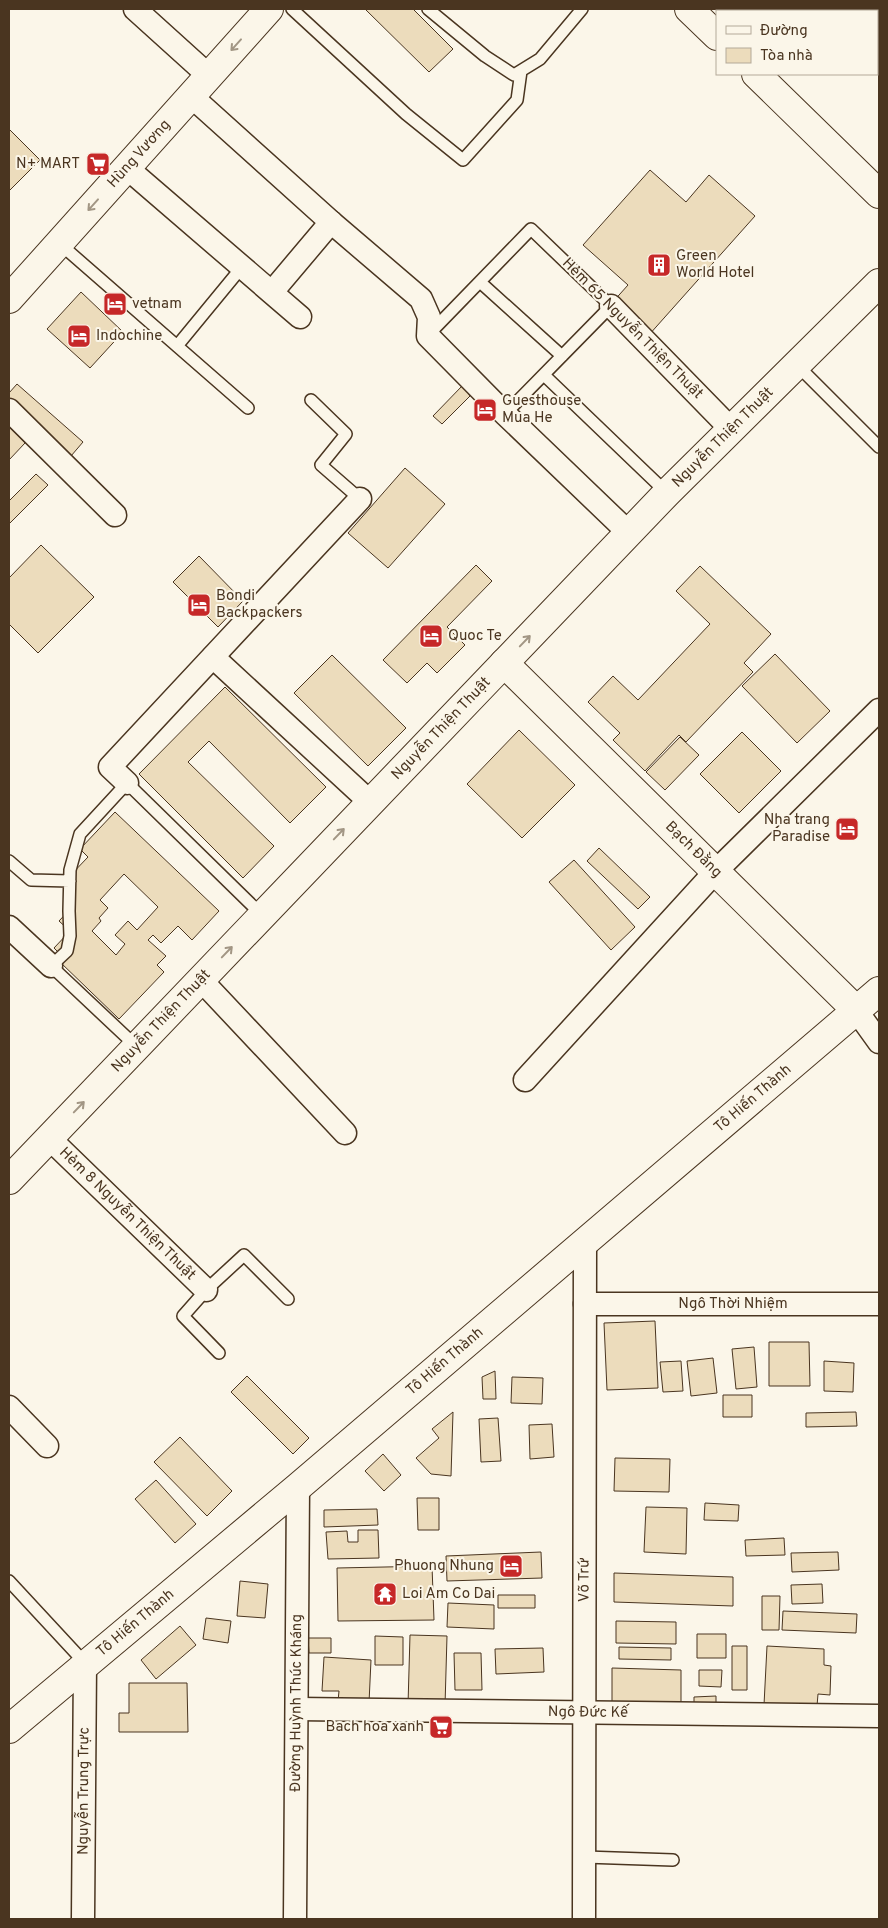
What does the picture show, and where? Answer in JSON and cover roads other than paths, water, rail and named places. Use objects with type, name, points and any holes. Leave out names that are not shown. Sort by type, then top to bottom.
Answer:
[{"type":"street","points":[[135,9],[200,86],[332,222],[421,299],[429,317],[428,336],[629,533]]},
{"type":"street","name":"Hùng Vương","points":[[9,299],[269,9]]},
{"type":"street","points":[[692,10],[716,35]]},
{"type":"street","points":[[757,75],[879,194]]},
{"type":"street","points":[[126,168],[300,317]]},
{"type":"street","points":[[272,292],[332,222]]},
{"type":"street","name":"Nguyễn Thiện Thuật","points":[[9,1180],[667,493],[879,283]]},
{"type":"street","name":"Hẻm 65 Nguyễn Thiện Thuật","points":[[611,306],[732,430]]},
{"type":"street","points":[[9,410],[115,515]]},
{"type":"street","points":[[127,783],[110,767],[360,499]]},
{"type":"street","points":[[213,657],[370,802]]},
{"type":"street","name":"Bạch Đằng","points":[[504,663],[856,1010],[879,1042]]},
{"type":"street","points":[[525,1080],[715,872],[879,710]]},
{"type":"street","points":[[9,927],[51,966]]},
{"type":"street","points":[[200,980],[345,1133]]},
{"type":"street","name":"Tô Hiến Thành","points":[[9,1729],[85,1663],[298,1487],[879,990]]},
{"type":"street","name":"Hẻm 8 Nguyễn Thiện Thuật","points":[[49,1138],[206,1290]]},
{"type":"street","name":"Võ Trứ","points":[[584,1919],[585,1242]]},
{"type":"street","name":"Ngô Thời Nhiệm","points":[[586,1304],[879,1304]]},
{"type":"street","points":[[9,1407],[48,1446]]},
{"type":"street","name":"Đường Huỳnh Thúc Kháng","points":[[296,1919],[298,1487]]},
{"type":"street","name":"Nguyễn Trung Trực","points":[[83,1919],[85,1663]]},
{"type":"street","name":"Ngô Đức Kế","points":[[297,1709],[879,1716]]},
{"type":"lane","points":[[292,9],[406,114],[463,160],[517,100],[520,71]]},
{"type":"lane","points":[[428,9],[485,56],[514,75],[540,59],[582,9]]},
{"type":"lane","name":"Hẻm 65 Nguyễn Thiện Thuật","points":[[480,282],[531,229],[611,306]]},
{"type":"lane","points":[[59,242],[248,408]]},
{"type":"lane","points":[[177,346],[242,267]]},
{"type":"lane","points":[[428,336],[480,282],[562,356]]},
{"type":"lane","points":[[506,414],[611,306]]},
{"type":"lane","points":[[797,365],[879,447]]},
{"type":"lane","points":[[544,375],[667,493]]},
{"type":"lane","points":[[311,400],[346,434],[321,465],[360,499]]},
{"type":"lane","points":[[137,1047],[51,966],[67,951],[70,936],[70,870],[80,834],[127,783],[262,915]]},
{"type":"lane","points":[[9,861],[31,880],[70,881]]},
{"type":"lane","name":"Hẻm 8 Nguyễn Thiện Thuật","points":[[219,1353],[183,1316],[206,1290],[244,1255],[288,1299]]},
{"type":"lane","points":[[9,1581],[85,1663]]},
{"type":"lane","points":[[585,1856],[673,1860]]},
{"type":"place","name":"N+ MART","points":[[98,164]]},
{"type":"place","name":"Green World Hotel","points":[[659,265]]},
{"type":"place","name":"vetnam","points":[[115,304]]},
{"type":"place","name":"Indochine","points":[[79,336]]},
{"type":"place","name":"Guesthouse Mua He","points":[[485,410]]},
{"type":"place","name":"Bondi Backpackers","points":[[199,605]]},
{"type":"place","name":"Quoc Te","points":[[431,636]]},
{"type":"place","name":"Nha trang Paradise","points":[[847,829]]},
{"type":"place","name":"Phuong Nhung","points":[[511,1566]]},
{"type":"place","name":"Loi Am Co Dai","points":[[385,1594]]},
{"type":"place","name":"Bach hoa xanh","points":[[441,1727]]}]
